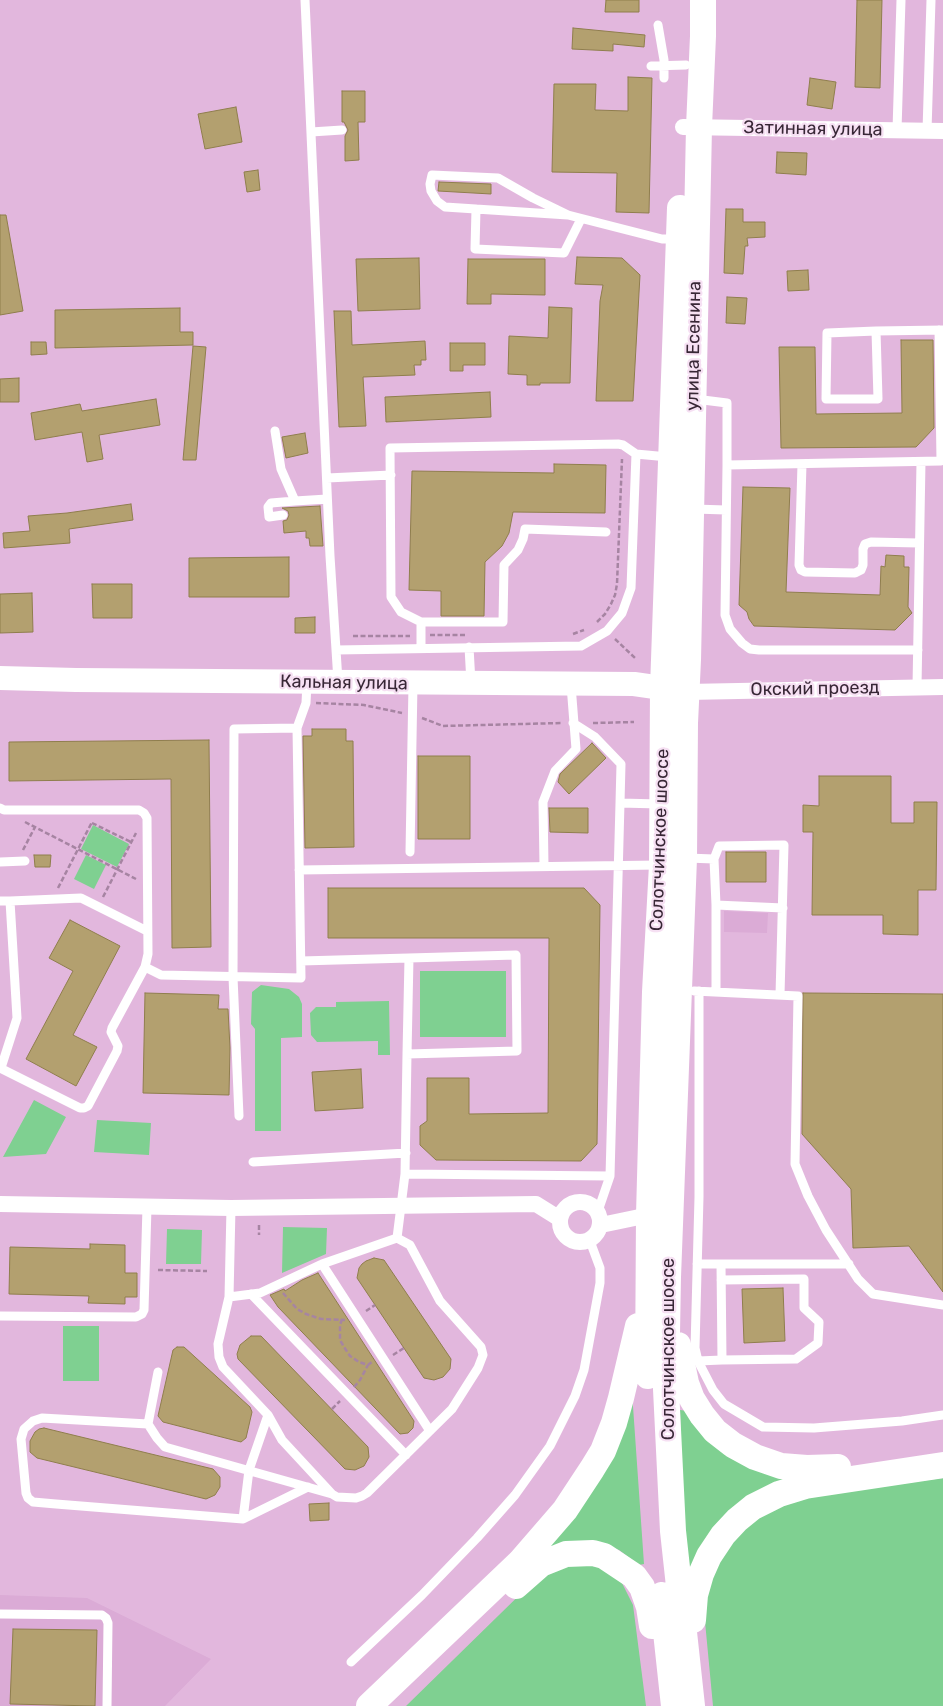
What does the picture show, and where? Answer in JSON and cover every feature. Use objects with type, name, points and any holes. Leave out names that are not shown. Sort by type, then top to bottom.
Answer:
[{"type":"main road","name":"улица Есенина","points":[[675,690],[691,509],[693,398],[691,127],[671,70],[686,0]]},
{"type":"main road","name":"улица Есенина","points":[[675,690],[670,457],[678,239],[703,36],[703,0]]},
{"type":"main road","name":"Солотчинское шоссе","points":[[673,862],[662,804],[675,690]]},
{"type":"main road","name":"Солотчинское шоссе","points":[[674,1706],[657,1531],[650,1413],[678,991],[673,862],[685,723],[675,690]]},
{"type":"main road","name":"Солотчинское шоссе","points":[[678,991],[649,1215],[658,1278],[673,1531],[692,1706]]},
{"type":"main road","points":[[658,1278],[686,1383],[702,1416],[715,1431],[732,1445],[755,1457],[781,1466],[807,1468],[874,1464],[943,1454]]},
{"type":"main road","points":[[369,1706],[520,1562],[565,1510],[582,1486],[602,1450],[614,1423],[627,1374],[658,1278]]},
{"type":"main road","points":[[701,1706],[693,1629],[695,1595],[709,1556],[723,1535],[737,1520],[753,1507],[779,1494],[805,1486],[943,1465]]},
{"type":"main road","points":[[395,1706],[529,1574],[552,1558],[578,1552],[592,1553],[614,1561],[634,1576],[642,1587],[649,1607],[661,1706]]},
{"type":"street","name":"Затинная улица","points":[[691,127],[943,131]]},
{"type":"street","name":"Кальная улица","points":[[0,678],[76,680],[306,693],[338,682],[634,684],[675,690]]},
{"type":"street","name":"Окский проезд","points":[[675,690],[943,687]]},
{"type":"street","points":[[586,1203],[599,1218],[599,1232],[590,1241],[578,1243],[566,1237],[562,1232],[560,1219],[566,1208],[572,1204],[586,1203]]},
{"type":"street","points":[[0,1204],[231,1208],[536,1204],[560,1219]]},
{"type":"street","points":[[599,1218],[649,1215]]},
{"type":"lane","points":[[305,0],[328,499],[324,512],[338,682]]},
{"type":"lane","points":[[897,130],[901,0]]},
{"type":"lane","points":[[926,131],[931,0]]},
{"type":"lane","points":[[650,66],[671,70],[658,25]]},
{"type":"lane","points":[[311,132],[342,130]]},
{"type":"lane","points":[[568,215],[446,207],[437,201],[431,192],[432,175],[498,178],[568,215],[662,239],[678,239]]},
{"type":"lane","points":[[476,209],[475,249],[564,252],[581,219]]},
{"type":"lane","points":[[727,465],[941,461],[941,330],[876,331],[827,333],[826,399],[878,399],[876,331]]},
{"type":"lane","points":[[693,398],[727,403],[725,615],[730,628],[742,643],[750,649],[759,650],[918,650]]},
{"type":"lane","points":[[275,431],[281,468],[295,501]]},
{"type":"lane","points":[[606,532],[525,529],[518,550],[504,565],[503,622],[421,622],[401,612],[391,597],[390,448],[618,444],[623,445],[636,454],[670,457]]},
{"type":"lane","points":[[336,650],[581,646],[607,631],[622,613],[630,588],[636,454]]},
{"type":"lane","points":[[917,687],[921,462]]},
{"type":"lane","points":[[802,464],[799,565],[801,570],[805,572],[855,572],[860,570],[863,565],[863,549],[865,544],[871,542],[919,543]]},
{"type":"lane","points":[[326,478],[391,475]]},
{"type":"lane","points":[[283,515],[269,517],[268,507],[271,503],[328,499]]},
{"type":"lane","points":[[691,509],[726,510]]},
{"type":"lane","points":[[421,622],[421,648]]},
{"type":"lane","points":[[469,647],[471,683]]},
{"type":"lane","points":[[410,852],[413,683]]},
{"type":"lane","points":[[544,866],[542,802],[555,771],[576,749],[570,684]]},
{"type":"lane","points":[[145,967],[161,975],[301,978],[297,728],[306,693]]},
{"type":"lane","points":[[573,723],[595,737],[621,764],[610,1176],[599,1218]]},
{"type":"lane","points":[[239,1116],[233,977],[234,729],[297,728]]},
{"type":"lane","points":[[620,803],[662,804]]},
{"type":"lane","points":[[0,808],[4,810],[140,810],[147,818],[148,954],[145,967],[112,1028],[111,1032],[118,1046],[117,1051],[88,1106],[84,1108],[80,1108],[0,1068],[16,1018],[10,901]]},
{"type":"lane","points":[[716,992],[714,859],[719,846],[784,845],[780,995]]},
{"type":"lane","points":[[299,870],[619,865],[714,859]]},
{"type":"lane","points":[[0,862],[21,861]]},
{"type":"lane","points":[[0,901],[81,898],[147,931]]},
{"type":"lane","points":[[716,906],[782,908]]},
{"type":"lane","points":[[301,960],[516,955],[517,1051],[407,1054]]},
{"type":"lane","points":[[396,1238],[406,1154],[408,958]]},
{"type":"lane","points":[[943,1305],[874,1294],[858,1279],[826,1230],[808,1196],[795,1164],[798,996],[678,991],[699,1197],[695,1348],[698,1361],[714,1390],[724,1404],[763,1427],[814,1428],[943,1416]]},
{"type":"lane","points":[[252,1162],[406,1154]]},
{"type":"lane","points":[[405,1174],[610,1176]]},
{"type":"lane","points":[[0,1316],[136,1317],[142,1314],[144,1310],[147,1207]]},
{"type":"lane","points":[[231,1208],[229,1297],[218,1344],[219,1357],[224,1367],[268,1415],[282,1440],[332,1494]]},
{"type":"lane","points":[[158,1372],[148,1424],[165,1447],[342,1498],[362,1496],[452,1409],[478,1368],[483,1350],[440,1301],[410,1245],[396,1238],[322,1264],[260,1293],[229,1297]]},
{"type":"lane","points":[[351,1662],[422,1596],[477,1538],[515,1495],[550,1446],[575,1396],[584,1370],[600,1283],[600,1268],[590,1241]]},
{"type":"lane","points":[[322,1264],[430,1431]]},
{"type":"lane","points":[[697,1264],[849,1264]]},
{"type":"lane","points":[[721,1264],[722,1360]]},
{"type":"lane","points":[[698,1361],[796,1359],[818,1343],[819,1322],[804,1308],[804,1279],[721,1280]]},
{"type":"lane","points":[[250,1294],[406,1454]]},
{"type":"lane","points":[[243,1519],[249,1470],[268,1415]]},
{"type":"lane","points":[[148,1424],[42,1418],[33,1421],[24,1429],[21,1439],[28,1498],[33,1502],[243,1519],[308,1487]]},
{"type":"lane","points":[[0,1614],[102,1615],[106,1618],[108,1622],[107,1706]]},
{"type":"path","points":[[591,626],[598,622],[611,604],[617,584],[623,445]]},
{"type":"path","points":[[598,622],[635,658]]},
{"type":"path","points":[[572,635],[585,630]]},
{"type":"path","points":[[353,636],[468,635]]},
{"type":"path","points":[[306,693],[413,715],[443,726],[634,722]]},
{"type":"path","points":[[21,810],[21,820],[147,884]]},
{"type":"path","points":[[53,899],[92,822],[92,810]]},
{"type":"path","points":[[92,822],[131,842]]},
{"type":"path","points":[[21,861],[35,827]]},
{"type":"path","points":[[98,906],[136,832],[147,832]]},
{"type":"path","points":[[259,1225],[259,1235]]},
{"type":"path","points":[[158,1270],[207,1271]]},
{"type":"path","points":[[283,1289],[280,1290],[289,1302],[306,1314],[321,1318],[345,1319],[349,1322]]},
{"type":"path","points":[[342,1319],[340,1340],[350,1356],[368,1365]]},
{"type":"path","points":[[354,1386],[360,1380],[368,1365],[373,1361],[376,1366]]},
{"type":"shaded area","points":[[724,911],[768,913],[767,933],[724,932]]},
{"type":"shaded area","points":[[0,1595],[87,1598],[211,1659],[165,1706],[0,1706]]},
{"type":"green space","points":[[93,825],[129,844],[117,867],[81,849]]},
{"type":"green space","points":[[86,855],[106,865],[94,889],[74,879]]},
{"type":"green space","points":[[420,971],[506,971],[506,1037],[420,1037]]},
{"type":"green space","points":[[261,985],[289,989],[299,997],[302,1004],[302,1037],[281,1038],[281,1131],[255,1131],[255,1029],[251,1024],[252,992]]},
{"type":"green space","points":[[389,1001],[390,1055],[378,1055],[378,1041],[317,1042],[311,1035],[310,1013],[316,1007],[336,1007],[336,1002]]},
{"type":"green space","points":[[34,1100],[66,1117],[46,1154],[3,1157]]},
{"type":"green space","points":[[97,1120],[151,1123],[149,1155],[94,1152]]},
{"type":"green space","points":[[283,1227],[327,1228],[326,1254],[282,1273]]},
{"type":"green space","points":[[167,1229],[202,1230],[201,1264],[166,1264]]},
{"type":"green space","points":[[63,1326],[99,1326],[99,1381],[63,1381]]},
{"type":"green space","points":[[632,1392],[644,1564],[639,1565],[619,1550],[593,1542],[552,1547],[547,1544]]},
{"type":"green space","points":[[680,1410],[688,1411],[794,1476],[691,1574],[684,1566]]},
{"type":"green space","points":[[943,1478],[943,1706],[713,1706],[704,1611],[706,1589],[726,1546],[758,1515],[809,1496]]},
{"type":"green space","points":[[575,1563],[598,1567],[621,1581],[633,1605],[646,1706],[406,1706],[545,1570]]},
{"type":"building","points":[[606,0],[639,0],[639,12],[605,12]]},
{"type":"building","points":[[857,0],[882,0],[880,88],[855,87]]},
{"type":"building","points":[[573,28],[645,35],[644,47],[613,44],[613,51],[572,49]]},
{"type":"building","points":[[628,77],[652,78],[649,213],[616,212],[617,173],[552,172],[554,84],[596,84],[595,110],[628,111]]},
{"type":"building","points":[[810,78],[836,82],[832,109],[807,105]]},
{"type":"building","points":[[342,91],[365,91],[365,122],[358,122],[359,160],[345,161],[345,136],[348,130],[344,122],[342,122]]},
{"type":"building","points":[[236,107],[242,142],[205,149],[198,114]]},
{"type":"building","points":[[777,152],[807,153],[806,175],[776,173]]},
{"type":"building","points":[[258,170],[260,190],[247,192],[244,172]]},
{"type":"building","points":[[439,182],[491,184],[491,194],[438,191]]},
{"type":"building","points":[[726,209],[743,209],[743,222],[765,222],[765,237],[747,238],[748,246],[745,246],[743,274],[724,273]]},
{"type":"building","points":[[0,215],[6,215],[23,311],[0,315]]},
{"type":"building","points":[[577,257],[622,258],[640,275],[633,401],[596,401],[600,301],[603,285],[575,284]]},
{"type":"building","points":[[419,258],[420,309],[358,311],[356,259]]},
{"type":"building","points":[[468,259],[545,259],[545,295],[491,294],[491,304],[467,304]]},
{"type":"building","points":[[808,270],[809,290],[788,291],[787,271]]},
{"type":"building","points":[[727,297],[747,298],[745,324],[726,323]]},
{"type":"building","points":[[549,307],[572,308],[570,383],[527,385],[527,375],[508,374],[509,336],[548,338]]},
{"type":"building","points":[[180,308],[180,332],[193,332],[193,345],[55,348],[55,310]]},
{"type":"building","points":[[334,311],[351,311],[352,345],[425,341],[426,360],[421,360],[421,365],[414,365],[415,375],[363,377],[366,426],[339,427]]},
{"type":"building","points":[[901,340],[933,340],[934,428],[916,447],[781,448],[779,347],[815,347],[816,414],[902,413]]},
{"type":"building","points":[[31,342],[46,342],[47,354],[31,355]]},
{"type":"building","points":[[450,343],[485,343],[485,365],[463,365],[463,371],[450,371]]},
{"type":"building","points":[[193,346],[206,347],[196,460],[183,460]]},
{"type":"building","points":[[19,378],[19,402],[0,402],[0,379]]},
{"type":"building","points":[[490,392],[491,417],[386,422],[385,397]]},
{"type":"building","points":[[156,399],[160,425],[99,435],[103,459],[87,462],[82,432],[35,440],[31,413],[80,404],[82,411]]},
{"type":"building","points":[[305,433],[308,453],[286,458],[282,437]]},
{"type":"building","points":[[554,464],[606,465],[605,513],[513,512],[509,533],[502,546],[485,562],[484,616],[441,616],[441,591],[409,590],[412,471],[554,473]]},
{"type":"building","points":[[743,487],[790,488],[786,592],[880,595],[881,566],[885,567],[886,555],[904,556],[904,567],[909,567],[908,607],[912,613],[895,630],[754,626],[747,612],[739,605]]},
{"type":"building","points":[[131,504],[133,520],[69,529],[70,543],[4,548],[3,533],[30,531],[28,516],[67,513]]},
{"type":"building","points":[[320,506],[323,546],[310,546],[309,538],[306,538],[306,531],[284,533],[283,521],[287,520],[289,515],[288,511],[282,508]]},
{"type":"building","points":[[289,557],[289,597],[189,597],[189,558]]},
{"type":"building","points":[[92,584],[132,584],[132,618],[93,618]]},
{"type":"building","points":[[32,593],[33,632],[0,633],[0,594]]},
{"type":"building","points":[[315,617],[315,633],[295,633],[295,618]]},
{"type":"building","points":[[312,729],[346,729],[346,741],[353,741],[354,847],[305,848],[303,736],[312,736]]},
{"type":"building","points":[[209,740],[211,947],[172,948],[171,779],[9,781],[9,742]]},
{"type":"building","points":[[592,743],[606,758],[569,794],[558,782],[560,774]]},
{"type":"building","points":[[418,756],[470,756],[470,839],[418,839]]},
{"type":"building","points":[[819,776],[891,776],[891,823],[914,823],[914,802],[937,802],[936,890],[918,890],[918,935],[883,934],[883,915],[812,915],[813,832],[803,832],[803,805],[819,806]]},
{"type":"building","points":[[549,808],[588,808],[588,833],[550,832]]},
{"type":"building","points":[[726,852],[766,852],[766,882],[726,882]]},
{"type":"building","points":[[34,855],[51,855],[50,867],[35,867]]},
{"type":"building","points":[[328,888],[584,888],[600,905],[597,1144],[581,1161],[436,1160],[420,1145],[420,1126],[427,1121],[427,1078],[469,1078],[469,1114],[548,1113],[549,938],[328,938]]},
{"type":"building","points":[[70,920],[120,946],[73,1035],[97,1047],[76,1086],[26,1059],[73,971],[49,958]]},
{"type":"building","points":[[145,993],[219,995],[218,1009],[228,1009],[230,1048],[229,1095],[143,1093]]},
{"type":"building","points":[[803,993],[943,994],[943,1292],[909,1246],[853,1248],[851,1189],[802,1134]]},
{"type":"building","points":[[361,1069],[363,1108],[315,1111],[312,1072]]},
{"type":"building","points":[[90,1244],[125,1245],[125,1273],[137,1273],[137,1297],[125,1297],[125,1304],[88,1303],[89,1296],[9,1294],[10,1247],[90,1249]]},
{"type":"building","points":[[374,1258],[384,1260],[451,1359],[450,1369],[443,1377],[434,1380],[424,1378],[357,1278],[362,1264]]},
{"type":"building","points":[[318,1273],[414,1421],[413,1428],[408,1433],[400,1434],[278,1307],[270,1295],[284,1289],[285,1291],[302,1280]]},
{"type":"building","points":[[783,1288],[785,1341],[744,1343],[742,1289]]},
{"type":"building","points":[[251,1336],[261,1336],[368,1447],[369,1457],[364,1466],[355,1470],[345,1469],[238,1359],[237,1354],[240,1345]]},
{"type":"building","points":[[177,1347],[184,1347],[250,1407],[252,1412],[246,1438],[241,1442],[163,1422],[158,1416],[173,1350]]},
{"type":"building","points":[[44,1428],[213,1469],[220,1477],[220,1487],[215,1495],[206,1499],[37,1458],[30,1452],[30,1441],[35,1432]]},
{"type":"building","points":[[329,1503],[329,1520],[310,1521],[309,1504]]},
{"type":"building","points":[[13,1629],[97,1630],[95,1706],[10,1704]]}]
